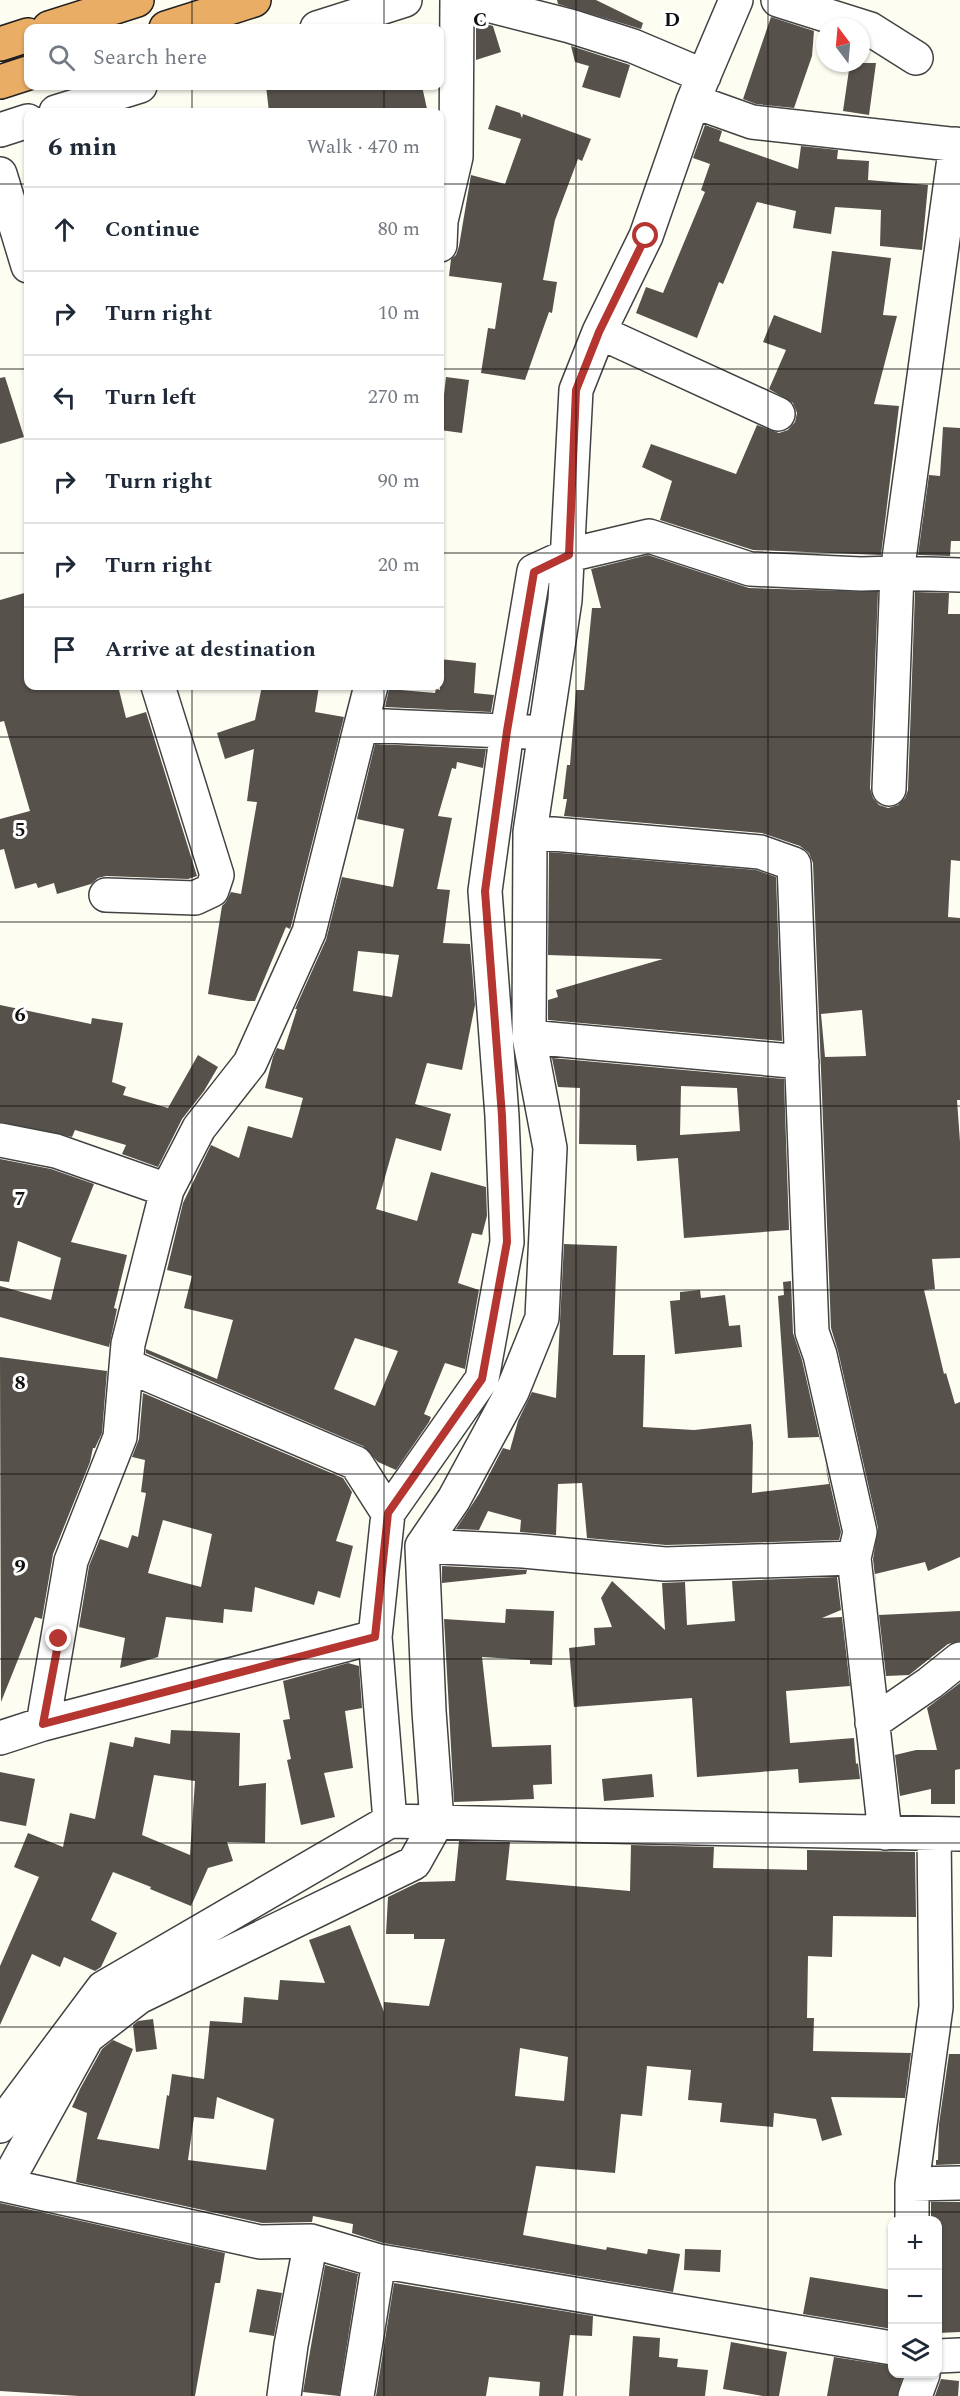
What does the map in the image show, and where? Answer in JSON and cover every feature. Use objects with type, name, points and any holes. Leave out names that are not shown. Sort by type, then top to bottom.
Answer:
[{"type":"highway","points":[[62,24],[137,0]]},
{"type":"highway","points":[[179,24],[254,0]]},
{"type":"highway","points":[[0,44],[24,36]]},
{"type":"highway","points":[[0,82],[24,74]]},
{"type":"street","points":[[330,24],[405,0]]},
{"type":"street","points":[[444,208],[456,157],[457,0]]},
{"type":"street","points":[[468,0],[570,26],[633,46],[752,122],[958,145],[897,573],[889,789]]},
{"type":"street","points":[[736,0],[698,88],[646,236],[599,332],[576,390],[565,600],[530,832],[529,1037],[550,1148],[543,1318],[512,1392],[454,1499],[422,1546],[429,1711],[437,1822],[414,1863],[139,1997],[87,2037],[3,2185],[260,2242],[311,2241],[379,2261],[888,2347]]},
{"type":"street","points":[[778,0],[870,28],[916,58]]},
{"type":"street","points":[[69,108],[127,90]]},
{"type":"street","points":[[0,130],[24,122]]},
{"type":"street","points":[[0,174],[24,253]]},
{"type":"street","points":[[599,332],[778,414]]},
{"type":"street","points":[[390,1821],[375,1637],[388,1513],[482,1379],[507,1242],[502,1116],[485,891],[507,731],[534,572],[569,555],[649,536],[750,568],[861,574],[960,575]]},
{"type":"street","points":[[106,895],[195,898],[212,890],[217,875],[159,690]]},
{"type":"street","points":[[43,1724],[71,1561],[120,1437],[128,1366],[128,1344],[167,1190],[199,1128],[250,1063],[309,932],[370,690]]},
{"type":"street","points":[[361,725],[546,733]]},
{"type":"street","points":[[530,832],[759,852],[794,864],[812,1332],[820,1355],[860,1532],[854,1558],[885,1833]]},
{"type":"street","points":[[529,1037],[802,1062]]},
{"type":"street","points":[[0,1140],[56,1151],[167,1190]]},
{"type":"street","points":[[128,1366],[356,1463],[388,1513]]},
{"type":"street","points":[[422,1546],[523,1551],[665,1564],[854,1558]]},
{"type":"street","points":[[0,1738],[43,1724],[375,1637]]},
{"type":"street","points":[[872,1723],[960,1659]]},
{"type":"street","points":[[0,2126],[103,1988],[390,1821],[947,1834],[948,2007],[912,2184],[912,2216]]},
{"type":"street","points":[[912,2184],[960,2183]]},
{"type":"street","points":[[284,2396],[291,2345],[311,2241]]},
{"type":"street","points":[[357,2396],[379,2261]]},
{"type":"street","points":[[942,2356],[960,2355]]},
{"type":"street","points":[[915,2396],[921,2378]]},
{"type":"building","points":[[557,0],[596,0],[643,23],[641,29],[558,4]]},
{"type":"building","points":[[771,17],[814,31],[812,56],[794,108],[756,104],[743,99]]},
{"type":"building","points":[[482,23],[493,26],[501,52],[476,60],[476,25]]},
{"type":"building","points":[[571,46],[630,65],[620,98],[582,87],[589,66],[575,62]]},
{"type":"building","points":[[870,63],[876,63],[869,115],[843,111],[849,72],[870,72]]},
{"type":"building","points":[[266,90],[423,90],[427,108],[269,108]]},
{"type":"building","points":[[496,105],[520,113],[522,118],[523,114],[591,139],[582,161],[578,159],[555,220],[543,280],[557,282],[552,313],[549,312],[525,380],[481,373],[488,328],[495,329],[502,283],[449,276],[451,259],[456,255],[459,246],[471,175],[505,184],[521,139],[488,129]]},
{"type":"building","points":[[705,125],[722,131],[719,141],[798,169],[801,146],[838,150],[837,159],[869,161],[868,180],[928,185],[922,250],[880,246],[881,210],[835,207],[831,234],[793,228],[796,211],[757,202],[723,284],[719,282],[697,338],[636,313],[646,287],[663,293],[705,192],[701,190],[710,164],[693,158]]},
{"type":"building","points":[[832,251],[891,258],[883,315],[897,316],[874,404],[899,406],[881,555],[753,550],[660,520],[672,481],[642,467],[651,444],[736,474],[757,425],[779,433],[788,430],[795,422],[797,413],[793,403],[769,389],[786,350],[763,342],[774,315],[821,333]]},
{"type":"building","points":[[5,377],[24,437],[0,444],[0,378]]},
{"type":"building","points":[[446,377],[469,380],[462,433],[444,431]]},
{"type":"building","points":[[943,427],[960,428],[960,541],[951,541],[950,556],[918,555],[929,475],[940,476]]},
{"type":"building","points":[[648,555],[749,588],[878,592],[870,788],[873,798],[879,805],[888,808],[898,805],[905,798],[908,790],[915,592],[949,593],[948,614],[960,614],[960,861],[951,860],[948,917],[960,918],[960,1100],[957,1100],[960,1142],[960,1258],[932,1259],[935,1289],[924,1290],[944,1374],[946,1373],[955,1404],[960,1402],[960,1557],[928,1571],[925,1562],[875,1574],[877,1594],[873,1559],[878,1528],[831,1328],[813,863],[809,853],[800,846],[762,833],[564,816],[567,799],[563,799],[567,765],[570,765],[576,690],[584,690],[592,608],[601,608],[591,569]],"holes":[[[862,1010],[866,1056],[825,1057],[821,1014]]]},
{"type":"building","points":[[24,593],[24,690],[119,690],[126,718],[146,712],[197,876],[188,879],[106,876],[98,878],[91,884],[57,894],[54,883],[38,888],[36,883],[15,889],[4,849],[0,850],[0,819],[30,811],[4,721],[0,722],[0,600]]},
{"type":"building","points":[[444,659],[476,663],[474,693],[494,695],[491,712],[385,707],[389,690],[435,693],[436,690],[444,690]]},
{"type":"building","points":[[261,690],[318,690],[315,712],[344,717],[290,929],[286,927],[255,1001],[248,1001],[208,994],[222,906],[231,892],[241,894],[257,802],[247,801],[254,749],[225,759],[217,733],[255,720]]},
{"type":"building","points":[[375,744],[486,749],[483,768],[457,762],[456,769],[452,768],[438,816],[452,818],[437,889],[450,890],[443,943],[470,944],[475,1005],[462,1070],[427,1063],[415,1104],[451,1114],[441,1151],[396,1138],[376,1209],[417,1221],[431,1172],[486,1187],[487,1216],[482,1235],[472,1233],[458,1283],[479,1290],[465,1369],[445,1363],[424,1414],[431,1417],[429,1422],[396,1470],[378,1462],[363,1446],[146,1353],[146,1349],[217,1379],[233,1320],[184,1308],[192,1276],[167,1270],[183,1203],[211,1145],[239,1158],[248,1126],[292,1138],[303,1098],[265,1088],[273,1057],[277,1048],[284,1050],[297,1009],[295,1009],[326,940],[342,877],[393,887],[404,829],[357,819]],"holes":[[[358,951],[399,955],[392,997],[353,991]],[[355,1338],[398,1351],[375,1406],[334,1389]]]},
{"type":"building","points":[[549,852],[756,870],[776,877],[782,1041],[548,1020],[548,1000],[558,997],[556,990],[663,959],[548,955]]},
{"type":"building","points":[[0,1005],[91,1024],[92,1018],[123,1023],[112,1082],[126,1087],[123,1095],[168,1108],[198,1055],[218,1067],[204,1091],[182,1119],[158,1167],[122,1154],[126,1145],[75,1130],[72,1137],[0,1122]]},
{"type":"building","points":[[552,1058],[784,1079],[789,1230],[684,1238],[678,1158],[637,1161],[636,1145],[579,1144],[580,1088],[558,1087]],"holes":[[[681,1086],[737,1088],[740,1131],[680,1135]]]},
{"type":"building","points":[[0,1159],[51,1169],[94,1184],[71,1242],[127,1255],[114,1308],[117,1309],[109,1347],[0,1317],[0,1286],[51,1300],[61,1258],[18,1241],[9,1282],[0,1281]]},
{"type":"building","points":[[564,1244],[617,1246],[613,1355],[645,1355],[643,1427],[694,1430],[751,1424],[752,1493],[829,1484],[825,1462],[841,1532],[839,1540],[666,1545],[587,1538],[582,1483],[558,1484],[556,1535],[520,1532],[521,1520],[488,1511],[479,1530],[456,1529],[479,1494],[503,1448],[510,1450],[518,1421],[532,1392],[556,1398]]},
{"type":"building","points":[[791,1281],[793,1333],[802,1360],[821,1444],[819,1437],[788,1438],[778,1296],[784,1295],[783,1282]]},
{"type":"building","points":[[700,1290],[701,1298],[725,1295],[729,1326],[740,1325],[742,1347],[675,1354],[670,1301],[680,1300],[680,1292]]},
{"type":"building","points":[[0,1357],[107,1371],[102,1433],[93,1448],[90,1462],[53,1554],[42,1619],[35,1617],[1,1702]]},
{"type":"building","points":[[143,1393],[343,1478],[352,1492],[336,1541],[353,1546],[340,1598],[318,1591],[314,1605],[255,1587],[252,1612],[224,1609],[223,1623],[166,1617],[158,1657],[120,1668],[125,1638],[79,1627],[89,1566],[100,1539],[128,1548],[132,1535],[138,1537],[146,1493],[141,1492],[145,1460],[132,1457],[139,1439]],"holes":[[[163,1520],[212,1534],[201,1587],[148,1573]]]},
{"type":"building","points":[[442,1566],[527,1570],[526,1574],[442,1583]]},
{"type":"building","points":[[837,1577],[841,1610],[822,1618],[842,1617],[850,1686],[786,1691],[790,1743],[854,1738],[860,1779],[799,1783],[798,1769],[697,1777],[692,1698],[574,1707],[569,1648],[595,1645],[594,1628],[612,1627],[601,1598],[612,1581],[665,1630],[662,1583],[685,1582],[687,1625],[735,1621],[732,1581]]},
{"type":"building","points":[[506,1609],[554,1611],[552,1665],[530,1664],[530,1660],[482,1657],[492,1747],[551,1745],[552,1784],[533,1785],[534,1799],[454,1802],[444,1619],[505,1623]]},
{"type":"building","points":[[960,1611],[960,1641],[948,1644],[909,1675],[886,1676],[879,1615]]},
{"type":"building","points":[[348,1663],[359,1666],[362,1708],[345,1711],[353,1768],[324,1773],[335,1817],[301,1825],[287,1760],[291,1759],[283,1720],[290,1719],[283,1681]]},
{"type":"building","points":[[960,1683],[960,1769],[955,1770],[955,1804],[931,1804],[931,1789],[900,1796],[895,1755],[916,1750],[937,1750],[927,1708]]},
{"type":"building","points":[[171,1730],[240,1733],[239,1786],[266,1783],[265,1843],[227,1842],[233,1861],[208,1868],[191,1906],[113,1872],[91,1920],[117,1933],[101,1967],[95,1971],[64,1957],[60,1967],[32,1954],[0,2025],[0,1966],[39,1877],[14,1867],[28,1833],[63,1847],[70,1813],[95,1819],[110,1742],[133,1747],[135,1737],[170,1744]],"holes":[[[154,1775],[195,1781],[190,1855],[142,1835]]]},
{"type":"building","points":[[0,1772],[35,1779],[26,1826],[0,1821]]},
{"type":"building","points":[[652,1774],[654,1797],[604,1801],[602,1779]]},
{"type":"building","points":[[459,1841],[510,1842],[506,1880],[630,1891],[631,1845],[714,1847],[713,1868],[807,1870],[807,1850],[915,1852],[916,1917],[833,1916],[832,1957],[808,1956],[807,2018],[814,2018],[813,2051],[911,2053],[905,2098],[831,2097],[842,2135],[822,2141],[816,2119],[774,2113],[773,2127],[720,2122],[722,2103],[688,2100],[691,2070],[647,2066],[642,2116],[621,2114],[615,2173],[536,2166],[523,2235],[606,2250],[607,2247],[647,2254],[648,2249],[680,2254],[673,2292],[383,2243],[352,2233],[353,2224],[313,2216],[312,2222],[262,2223],[76,2182],[87,2113],[72,2107],[102,2049],[113,2040],[133,2049],[97,2139],[159,2149],[172,2074],[204,2079],[210,2021],[242,2023],[244,1997],[278,2000],[280,1980],[325,1983],[309,1940],[350,1925],[384,2012],[384,2002],[429,2006],[445,1939],[414,1939],[414,1934],[386,1934],[388,1897],[419,1882],[455,1881]],"holes":[[[520,2048],[568,2057],[564,2101],[515,2096]],[[217,2097],[274,2119],[266,2170],[188,2160],[194,2117],[214,2119]]]},
{"type":"building","points":[[153,2019],[157,2049],[136,2052],[133,2025],[138,2021]]},
{"type":"building","points":[[949,2054],[960,2054],[960,2164],[936,2165],[939,2124]]},
{"type":"building","points":[[931,2202],[960,2202],[960,2332],[942,2333],[942,2216],[931,2216]]},
{"type":"building","points":[[0,2203],[225,2253],[220,2283],[215,2283],[195,2396],[79,2396],[0,2391]]},
{"type":"building","points":[[685,2249],[721,2250],[720,2272],[684,2270]]},
{"type":"building","points":[[325,2265],[358,2274],[339,2396],[303,2392]]},
{"type":"building","points":[[810,2277],[888,2289],[888,2328],[803,2314]]},
{"type":"building","points":[[394,2283],[593,2316],[592,2336],[570,2335],[563,2396],[539,2396],[540,2382],[489,2377],[486,2396],[376,2396]]},
{"type":"building","points":[[257,2289],[282,2293],[274,2336],[249,2332]]},
{"type":"building","points":[[633,2336],[660,2338],[659,2357],[678,2359],[677,2367],[708,2370],[705,2396],[629,2396]]},
{"type":"building","points":[[731,2342],[787,2352],[779,2396],[763,2396],[723,2389]]},
{"type":"building","points":[[834,2357],[888,2365],[888,2378],[902,2378],[897,2396],[827,2396]]},
{"type":"building","points":[[941,2379],[959,2381],[958,2396],[935,2396]]},
{"type":"route","points":[[59,1639],[43,1724],[375,1637],[388,1513],[482,1379],[507,1242],[502,1116],[485,891],[507,731],[534,572],[569,555],[576,390],[599,332],[646,236]]}]
